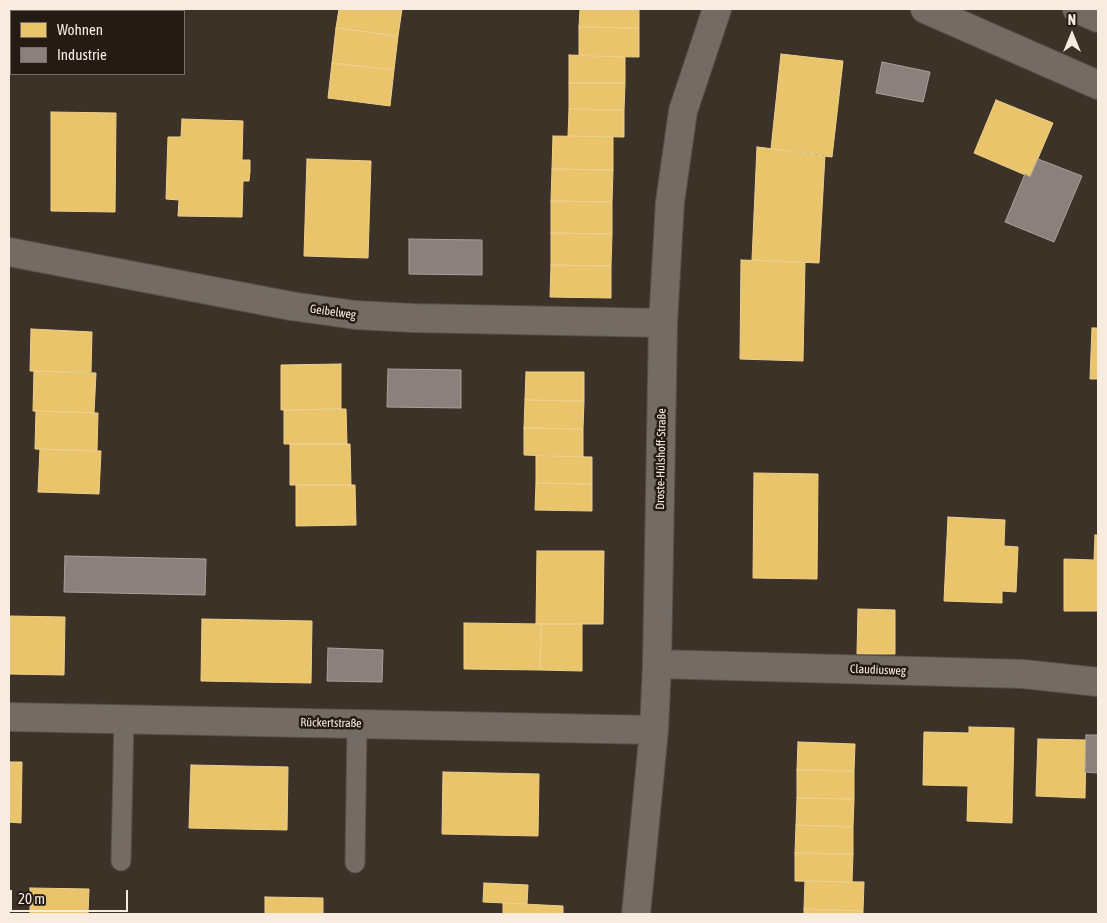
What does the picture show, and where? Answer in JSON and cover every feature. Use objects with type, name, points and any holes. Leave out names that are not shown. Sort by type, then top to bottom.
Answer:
[{"type":"street","name":"Droste-Hülshoff-Straße","points":[[636,914],[654,730],[657,664],[663,323],[670,202],[683,111],[717,9]]},
{"type":"street","points":[[1077,9],[1098,18]]},
{"type":"street","points":[[946,12],[1098,85]]},
{"type":"street","name":"Geibelweg","points":[[9,252],[291,306],[355,315],[663,323]]},
{"type":"street","name":"Claudiusweg","points":[[657,664],[1023,674],[1098,682]]},
{"type":"street","name":"Rückertstraße","points":[[9,717],[654,730]]},
{"type":"lane","points":[[122,861],[124,719]]},
{"type":"lane","points":[[355,863],[357,723]]},
{"type":"building: Wohnen","points":[[90,9],[144,9],[144,10]]},
{"type":"building: Wohnen","points":[[339,9],[402,9],[398,36],[336,28]]},
{"type":"building: Wohnen","points":[[580,9],[639,9],[639,28],[579,27]]},
{"type":"building: Wohnen","points":[[579,27],[639,28],[639,57],[579,56]]},
{"type":"building: Wohnen","points":[[336,28],[398,36],[394,70],[332,63]]},
{"type":"building: Wohnen","points":[[781,54],[843,61],[832,157],[771,149]]},
{"type":"building: Wohnen","points":[[569,55],[625,57],[625,83],[569,83]]},
{"type":"building: Wohnen","points":[[332,63],[394,70],[390,106],[328,98]]},
{"type":"building: Wohnen","points":[[569,83],[625,83],[624,110],[569,109]]},
{"type":"building: Wohnen","points":[[996,100],[1053,123],[1030,177],[974,153]]},
{"type":"building: Wohnen","points":[[569,109],[624,110],[624,137],[568,136]]},
{"type":"building: Wohnen","points":[[51,112],[116,113],[115,212],[51,211]]},
{"type":"building: Wohnen","points":[[182,119],[243,121],[242,160],[250,160],[250,172],[249,181],[243,181],[242,217],[178,216],[179,200],[166,199],[168,137],[181,137]]},
{"type":"building: Wohnen","points":[[553,136],[613,137],[613,170],[552,169]]},
{"type":"building: Wohnen","points":[[757,147],[825,155],[819,263],[752,260]]},
{"type":"building: Wohnen","points":[[307,159],[371,161],[368,258],[304,256]]},
{"type":"building: Wohnen","points":[[552,169],[613,170],[612,202],[551,201]]},
{"type":"building: Wohnen","points":[[551,201],[612,202],[612,234],[551,233]]},
{"type":"building: Wohnen","points":[[551,233],[612,234],[611,266],[551,265]]},
{"type":"building: Wohnen","points":[[741,260],[805,262],[803,361],[740,359]]},
{"type":"building: Wohnen","points":[[551,265],[611,266],[611,298],[550,297]]},
{"type":"building: Wohnen","points":[[1092,328],[1098,328],[1098,379],[1090,379]]},
{"type":"building: Wohnen","points":[[31,329],[92,332],[91,372],[30,371]]},
{"type":"building: Wohnen","points":[[341,364],[341,409],[281,410],[281,365]]},
{"type":"building: Wohnen","points":[[34,371],[96,373],[94,413],[33,411]]},
{"type":"building: Wohnen","points":[[526,372],[584,372],[584,401],[525,400]]},
{"type":"building: Wohnen","points":[[525,400],[584,401],[583,429],[524,428]]},
{"type":"building: Wohnen","points":[[346,409],[347,444],[284,444],[284,410]]},
{"type":"building: Wohnen","points":[[36,411],[98,413],[97,451],[35,449]]},
{"type":"building: Wohnen","points":[[524,428],[583,429],[583,457],[524,455]]},
{"type":"building: Wohnen","points":[[290,444],[350,444],[351,485],[290,485]]},
{"type":"building: Wohnen","points":[[40,449],[101,451],[99,494],[38,492]]},
{"type":"building: Wohnen","points":[[536,456],[592,457],[592,484],[536,483]]},
{"type":"building: Wohnen","points":[[754,473],[818,474],[817,579],[753,578]]},
{"type":"building: Wohnen","points":[[536,483],[592,484],[592,511],[535,510]]},
{"type":"building: Wohnen","points":[[296,485],[355,485],[356,525],[296,526]]},
{"type":"building: Wohnen","points":[[948,517],[1005,520],[1004,546],[1018,547],[1016,592],[1002,591],[1002,603],[944,601]]},
{"type":"building: Wohnen","points":[[1095,535],[1098,535],[1098,611],[1064,611],[1064,559],[1094,560]]},
{"type":"building: Wohnen","points":[[537,551],[604,551],[603,624],[536,624]]},
{"type":"building: Wohnen","points":[[858,609],[895,610],[895,654],[857,654]]},
{"type":"building: Wohnen","points":[[9,616],[65,617],[64,675],[9,674]]},
{"type":"building: Wohnen","points":[[202,619],[312,621],[311,683],[201,681]]},
{"type":"building: Wohnen","points":[[464,623],[541,624],[540,670],[464,669]]},
{"type":"building: Wohnen","points":[[541,624],[582,624],[582,671],[540,670]]},
{"type":"building: Wohnen","points":[[969,727],[1014,728],[1012,823],[967,821],[968,786],[923,785],[924,732],[969,733]]},
{"type":"building: Wohnen","points":[[1038,739],[1086,740],[1085,798],[1036,796]]},
{"type":"building: Wohnen","points":[[798,742],[855,744],[854,771],[797,770]]},
{"type":"building: Wohnen","points":[[9,762],[22,762],[21,823],[9,822]]},
{"type":"building: Wohnen","points":[[191,765],[288,767],[287,830],[189,828]]},
{"type":"building: Wohnen","points":[[797,770],[854,771],[854,799],[797,798]]},
{"type":"building: Wohnen","points":[[443,772],[539,774],[538,836],[442,834]]},
{"type":"building: Wohnen","points":[[797,798],[854,799],[853,827],[796,825]]},
{"type":"building: Wohnen","points":[[796,825],[853,827],[853,854],[795,853]]},
{"type":"building: Wohnen","points":[[795,853],[853,854],[852,882],[795,881]]},
{"type":"building: Wohnen","points":[[805,881],[864,882],[863,911],[804,909]]},
{"type":"building: Wohnen","points":[[484,883],[528,885],[527,904],[483,902]]},
{"type":"building: Wohnen","points":[[30,888],[89,889],[88,914],[30,914]]},
{"type":"building: Wohnen","points":[[265,897],[323,898],[323,914],[265,914]]},
{"type":"building: Wohnen","points":[[503,903],[563,906],[563,914],[503,914]]},
{"type":"building: Wohnen","points":[[804,909],[863,911],[863,914],[804,914]]},
{"type":"building: Industrie","points":[[882,62],[930,72],[923,102],[876,93]]},
{"type":"building: Industrie","points":[[1038,159],[1082,176],[1054,242],[1005,222],[1025,174],[1030,177]]},
{"type":"building: Industrie","points":[[409,239],[482,240],[482,275],[409,274]]},
{"type":"building: Industrie","points":[[388,369],[461,370],[461,408],[387,407]]},
{"type":"building: Industrie","points":[[65,556],[206,559],[205,595],[64,592]]},
{"type":"building: Industrie","points":[[328,648],[383,650],[382,682],[327,681]]},
{"type":"building: Industrie","points":[[1086,735],[1098,735],[1098,773],[1085,772]]}]
